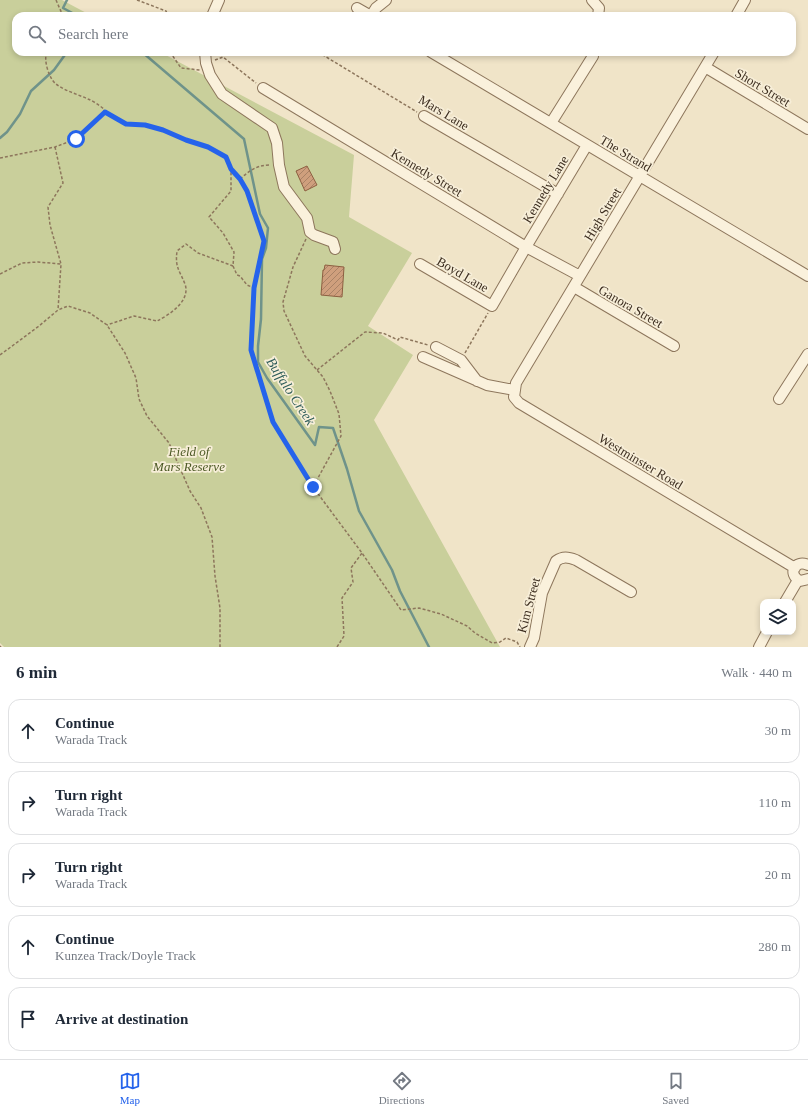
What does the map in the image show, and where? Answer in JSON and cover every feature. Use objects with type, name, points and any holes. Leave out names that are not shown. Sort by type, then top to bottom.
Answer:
[{"type":"street","points":[[214,12],[219,0]]},
{"type":"street","points":[[374,12],[386,0]]},
{"type":"street","points":[[592,0],[599,8],[598,12]]},
{"type":"street","points":[[738,12],[745,0]]},
{"type":"street","points":[[357,8],[364,12]]},
{"type":"street","points":[[206,56],[206,64],[210,75],[222,94],[272,128],[277,143],[279,165],[284,187],[307,218],[310,232],[333,242],[335,249]]},
{"type":"street","name":"The Strand","points":[[438,56],[808,276]]},
{"type":"street","points":[[551,123],[593,56]]},
{"type":"street","name":"High Street","points":[[514,390],[516,383],[712,56]]},
{"type":"street","name":"Short Street","points":[[705,67],[808,129]]},
{"type":"street","name":"Kennedy Street","points":[[263,88],[526,247],[580,276]]},
{"type":"street","name":"Mars Lane","points":[[424,116],[558,194]]},
{"type":"street","name":"Kennedy Lane","points":[[526,247],[587,145]]},
{"type":"street","name":"Boyd Lane","points":[[420,264],[492,306],[526,247]]},
{"type":"street","name":"Ganora Street","points":[[574,287],[674,346]]},
{"type":"street","points":[[436,347],[461,360],[478,381]]},
{"type":"street","points":[[779,399],[808,354]]},
{"type":"street","points":[[423,357],[487,385],[514,390]]},
{"type":"street","name":"Westminster Road","points":[[514,390],[514,397],[519,403],[795,568]]},
{"type":"street","name":"Kim Street","points":[[530,647],[534,638],[542,593],[556,561],[561,558],[569,557],[576,560],[631,592]]},
{"type":"street","points":[[787,599],[803,580],[793,573],[795,568],[801,563],[808,565]]},
{"type":"street","points":[[758,647],[765,635]]},
{"type":"path","points":[[56,0],[61,12]]},
{"type":"path","points":[[137,0],[166,12]]},
{"type":"path","points":[[45,56],[47,67],[54,83],[65,90],[90,99],[104,109],[105,112],[126,124],[145,125],[163,130],[186,140],[208,147],[226,157],[231,169],[240,179],[247,191],[264,241],[254,288],[251,350],[273,422],[313,487],[362,553],[400,610],[419,608],[441,614],[467,626],[475,634],[492,643],[500,642],[506,638],[517,642],[520,647]]},
{"type":"path","points":[[173,56],[181,68],[200,70],[206,64],[223,57],[263,88]]},
{"type":"path","name":"Mars Lane","points":[[325,56],[424,116]]},
{"type":"path","points":[[0,158],[55,147],[76,139],[105,112]]},
{"type":"path","points":[[55,147],[63,183],[48,207],[50,225],[61,264],[58,310]]},
{"type":"path","points":[[240,179],[248,171],[262,165],[279,165]]},
{"type":"path","points":[[231,169],[231,191],[209,217],[223,233],[234,252],[234,266],[237,275],[240,276],[247,285],[254,288]]},
{"type":"path","points":[[310,232],[294,267],[283,302],[284,311],[305,356],[317,370],[330,391],[339,414],[341,436],[313,487]]},
{"type":"path","points":[[107,325],[134,316],[157,321],[169,314],[184,300],[185,286],[175,263],[177,252],[186,244],[198,253],[234,266]]},
{"type":"path","points":[[0,274],[22,263],[38,262],[61,264]]},
{"type":"path","points":[[0,355],[58,310],[68,306],[90,313],[107,325],[125,353],[136,378],[139,399],[148,416],[169,443],[190,491],[201,508],[212,537],[215,576],[220,608],[220,647]]},
{"type":"path","name":"Boyd Lane","points":[[461,360],[492,306]]},
{"type":"path","points":[[317,370],[364,332],[383,333],[398,340],[400,337],[436,347]]},
{"type":"path","points":[[337,647],[344,636],[342,598],[353,582],[351,568],[362,553]]},
{"type":"green space","name":"Field of Mars Reserve","points":[[0,0],[62,0],[84,12],[12,12],[12,56],[168,56],[354,155],[349,217],[412,253],[368,326],[413,355],[374,420],[500,647],[4,647],[0,643]]},
{"type":"building","points":[[307,166],[317,185],[305,191],[296,171]]},
{"type":"building","points":[[325,265],[344,267],[342,297],[321,295],[323,270]]},
{"type":"waterway","name":"Buffalo Creek","points":[[67,0],[63,8],[70,12]]},
{"type":"waterway","points":[[0,138],[7,132],[20,114],[31,91],[54,70],[64,56]]},
{"type":"waterway","name":"Buffalo Creek","points":[[147,56],[244,139],[260,214],[268,228],[266,248],[262,259],[261,319],[258,362],[267,378],[315,445],[319,427],[333,428],[359,511],[392,570],[400,591],[429,647]]},
{"type":"route","points":[[76,139],[105,112],[126,124],[145,125],[163,130],[186,140],[208,147],[226,157],[231,169],[240,179],[247,191],[264,241],[254,288],[251,350],[273,422],[313,487]]}]
